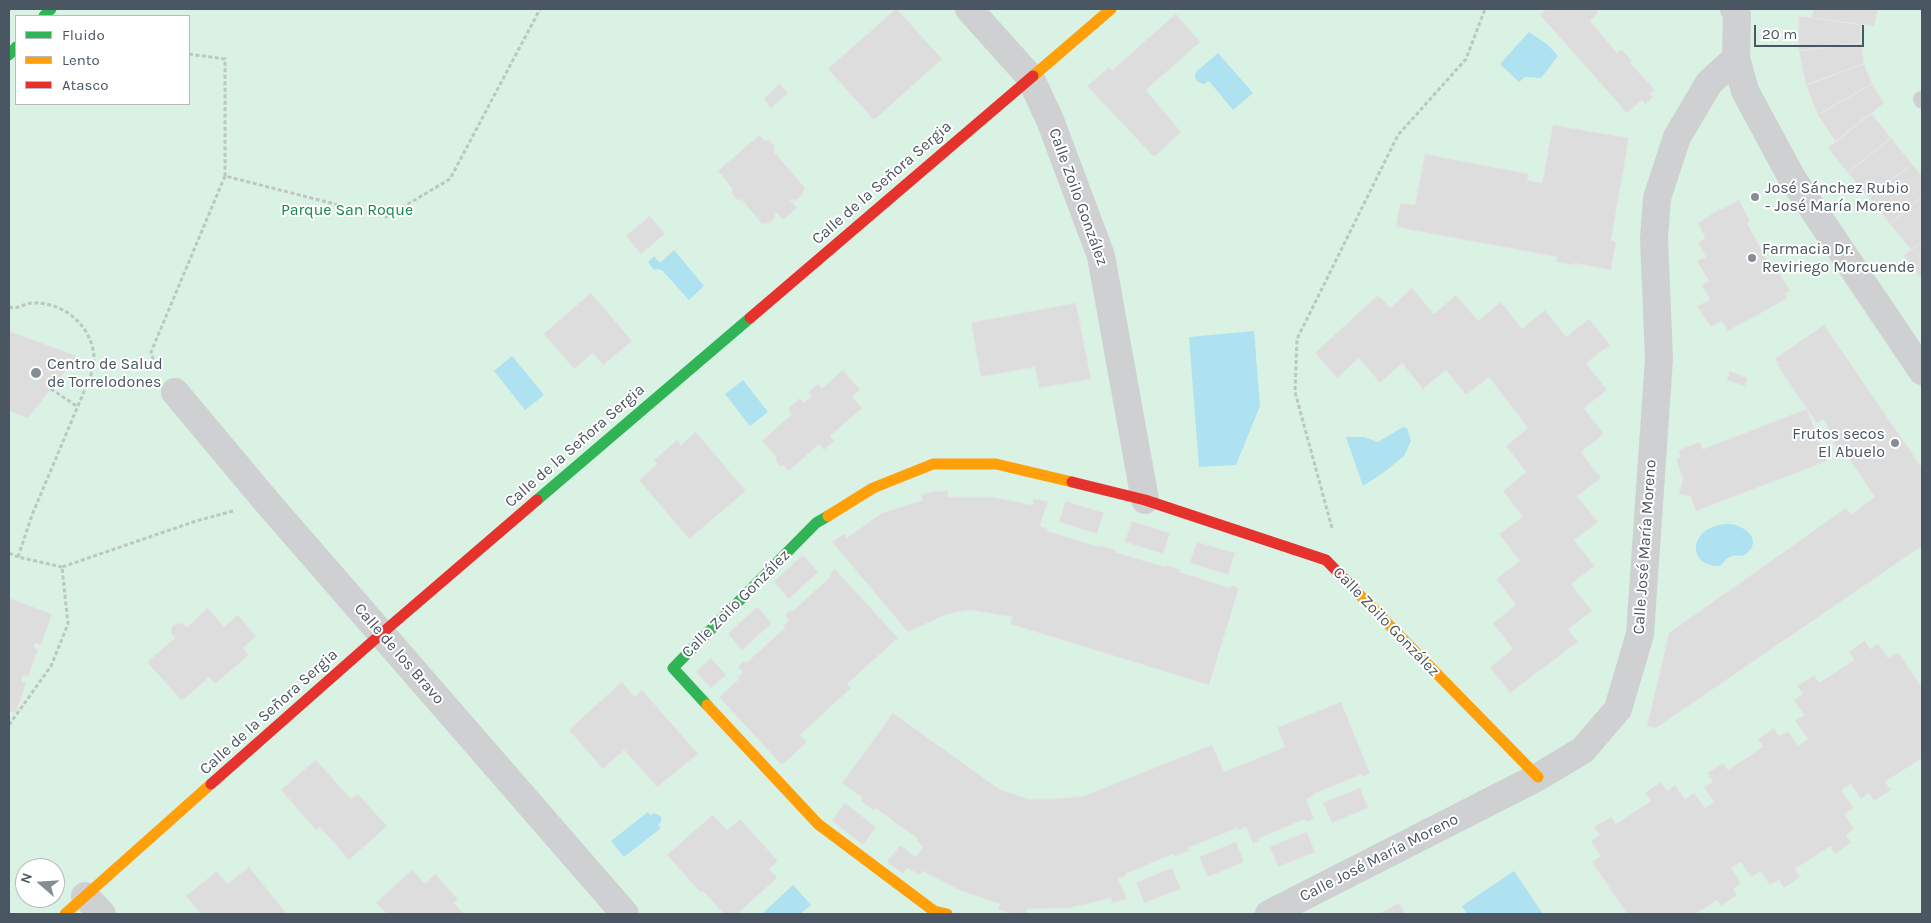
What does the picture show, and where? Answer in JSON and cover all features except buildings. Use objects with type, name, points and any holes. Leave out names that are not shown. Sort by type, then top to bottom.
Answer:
[{"type":"street","name":"Calle Zoilo González","points":[[969,9],[1030,77],[1050,120],[1102,256],[1145,500]]},
{"type":"street","name":"Calle de la Señora Sergia","points":[[65,914],[94,905],[381,634],[1111,9]]},
{"type":"street","points":[[1737,11],[1736,58],[1745,91],[1792,178],[1922,371]]},
{"type":"street","name":"Calle José María Moreno","points":[[1269,914],[1538,777],[1583,750],[1618,709],[1640,634],[1659,359],[1654,238],[1657,198],[1678,137],[1709,83],[1736,58]]},
{"type":"street","name":"Calle de los Bravo","points":[[175,392],[267,502],[625,914]]},
{"type":"street","name":"Calle Zoilo González","points":[[947,914],[934,911],[818,824],[673,668],[816,523],[873,488],[933,464],[996,464],[1145,500],[1326,560],[1538,777]]},
{"type":"path","points":[[225,176],[386,217],[450,179],[540,9]]},
{"type":"path","points":[[1326,560],[1335,539],[1295,392],[1297,339],[1398,135],[1466,59],[1485,9]]},
{"type":"path","points":[[175,392],[156,368],[151,352],[225,176],[225,59],[190,54]]},
{"type":"path","points":[[9,307],[12,308],[30,303],[49,304],[66,311],[80,323],[90,338],[94,357],[91,375],[32,515],[18,557]]},
{"type":"path","points":[[51,389],[78,407]]},
{"type":"path","points":[[9,553],[18,557],[62,566],[196,521],[267,502]]},
{"type":"path","points":[[9,725],[51,666],[68,624],[62,566]]},
{"type":"green space","name":"Parque San Roque","points":[[9,9],[1922,9],[1922,914],[9,914]]},
{"type":"water","points":[[1529,32],[1548,45],[1558,56],[1541,78],[1525,77],[1519,82],[1500,64]]},
{"type":"water","points":[[1218,53],[1253,93],[1233,110],[1209,81],[1204,84],[1198,82],[1195,78],[1196,72]]},
{"type":"water","points":[[674,250],[704,286],[689,300],[662,270],[654,270],[648,262],[654,256],[661,262]]},
{"type":"water","points":[[1254,331],[1260,406],[1236,465],[1199,467],[1189,337]]},
{"type":"water","points":[[512,356],[544,395],[525,410],[494,371]]},
{"type":"water","points":[[743,380],[768,412],[750,426],[725,394]]},
{"type":"water","points":[[1403,427],[1407,428],[1411,441],[1404,456],[1363,486],[1346,437],[1364,437],[1378,442]]},
{"type":"water","points":[[1731,524],[1741,527],[1750,534],[1753,543],[1747,553],[1729,557],[1720,566],[1701,560],[1697,553],[1696,545],[1699,537],[1706,530]]},
{"type":"water","points":[[648,812],[650,815],[654,813],[661,816],[661,822],[658,825],[661,828],[624,857],[611,841]]},
{"type":"water","points":[[1514,871],[1543,914],[1467,914],[1462,906]]},
{"type":"water","points":[[793,885],[811,905],[800,914],[762,914]]},
{"type":"traffic: fast","points":[[45,15],[51,9]]},
{"type":"traffic: fast","points":[[9,55],[15,48]]},
{"type":"traffic: fast","points":[[537,500],[750,318]]},
{"type":"traffic: fast","points":[[707,705],[673,668],[816,523],[828,516]]},
{"type":"traffic: slow","points":[[1033,76],[1111,9]]},
{"type":"traffic: slow","points":[[828,516],[873,488],[933,464],[996,464],[1072,482]]},
{"type":"traffic: slow","points":[[1354,589],[1538,777]]},
{"type":"traffic: slow","points":[[707,705],[818,824],[934,911],[947,914]]},
{"type":"traffic: slow","points":[[65,914],[211,784]]},
{"type":"traffic: jam","points":[[750,318],[1033,76]]},
{"type":"traffic: jam","points":[[1072,482],[1145,500],[1326,560],[1354,589]]},
{"type":"traffic: jam","points":[[211,784],[537,500]]},
{"type":"place","name":"José Sánchez Rubio - José María Moreno","points":[[1755,197]]},
{"type":"place","name":"Farmacia Dr. Reviriego Morcuende","points":[[1752,258]]},
{"type":"place","name":"Centro de Salud de Torrelodones","points":[[36,373]]},
{"type":"place","name":"Frutos secos El Abuelo","points":[[1895,443]]}]
